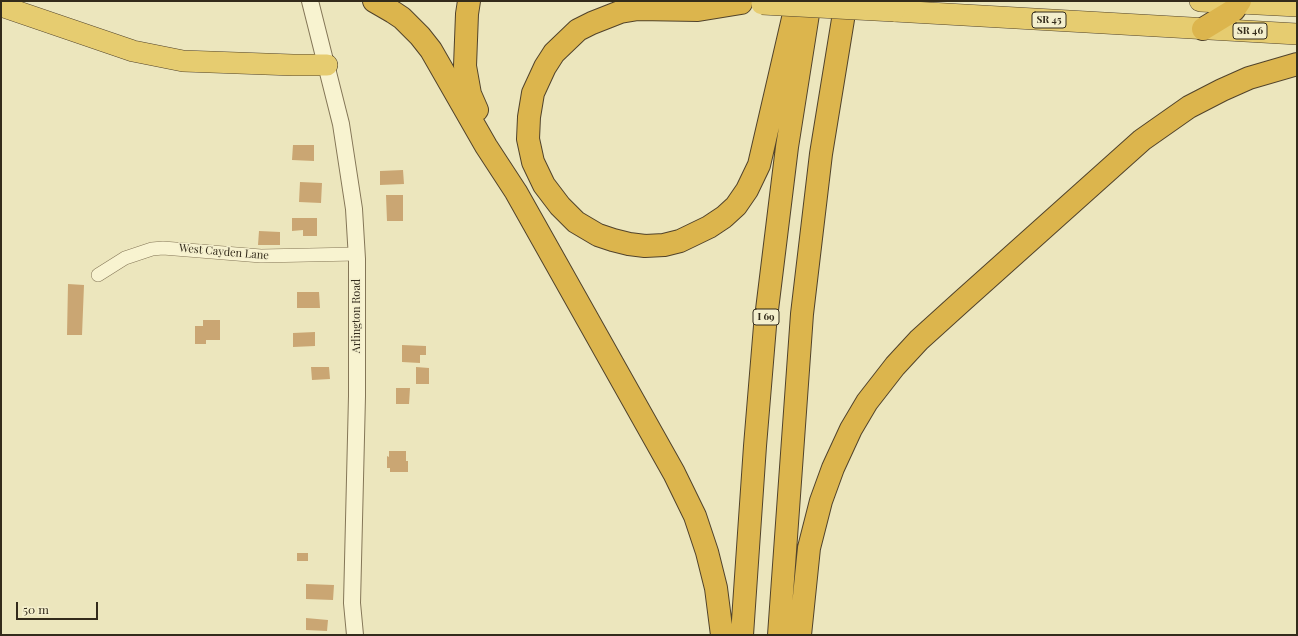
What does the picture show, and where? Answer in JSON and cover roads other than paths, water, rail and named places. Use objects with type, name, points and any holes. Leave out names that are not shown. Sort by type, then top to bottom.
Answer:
[{"type":"highway","points":[[374,1],[402,18],[420,36],[431,50],[486,146],[516,192],[674,473],[694,516],[706,552],[716,588],[722,635]]},
{"type":"highway","points":[[469,1],[465,66],[470,94],[516,192]]},
{"type":"highway","name":"SR 45","points":[[715,1],[1203,29]]},
{"type":"highway","points":[[751,3],[698,10],[638,9],[620,12],[592,22],[578,30],[554,53],[545,67],[533,94],[528,117],[528,139],[533,162],[544,185],[560,206],[576,222],[598,235],[629,244],[645,246],[680,241],[710,227],[736,206],[747,190],[759,165],[797,1]]},
{"type":"highway","name":"I 69","points":[[742,635],[759,385],[771,267],[786,147],[811,1]]},
{"type":"highway","points":[[779,635],[802,314],[821,154],[846,1]]},
{"type":"highway","points":[[821,154],[850,55],[863,1]]},
{"type":"highway","points":[[1200,1],[1297,6]]},
{"type":"highway","points":[[1203,29],[1234,10],[1240,2]]},
{"type":"highway","points":[[1,6],[133,51],[183,61],[327,66]]},
{"type":"highway","name":"SR 46","points":[[1203,29],[1297,34]]},
{"type":"highway","points":[[800,635],[809,548],[821,501],[833,468],[851,429],[867,402],[895,366],[919,340],[945,316],[1142,140],[1189,107],[1222,90],[1249,78],[1297,64]]},
{"type":"street","name":"Arlington Road","points":[[311,5],[341,124],[354,209],[356,254],[357,396],[352,603],[355,635]]},
{"type":"street","name":"West Cayden Lane","points":[[98,275],[125,258],[152,249],[163,248],[261,256],[356,254]]}]
